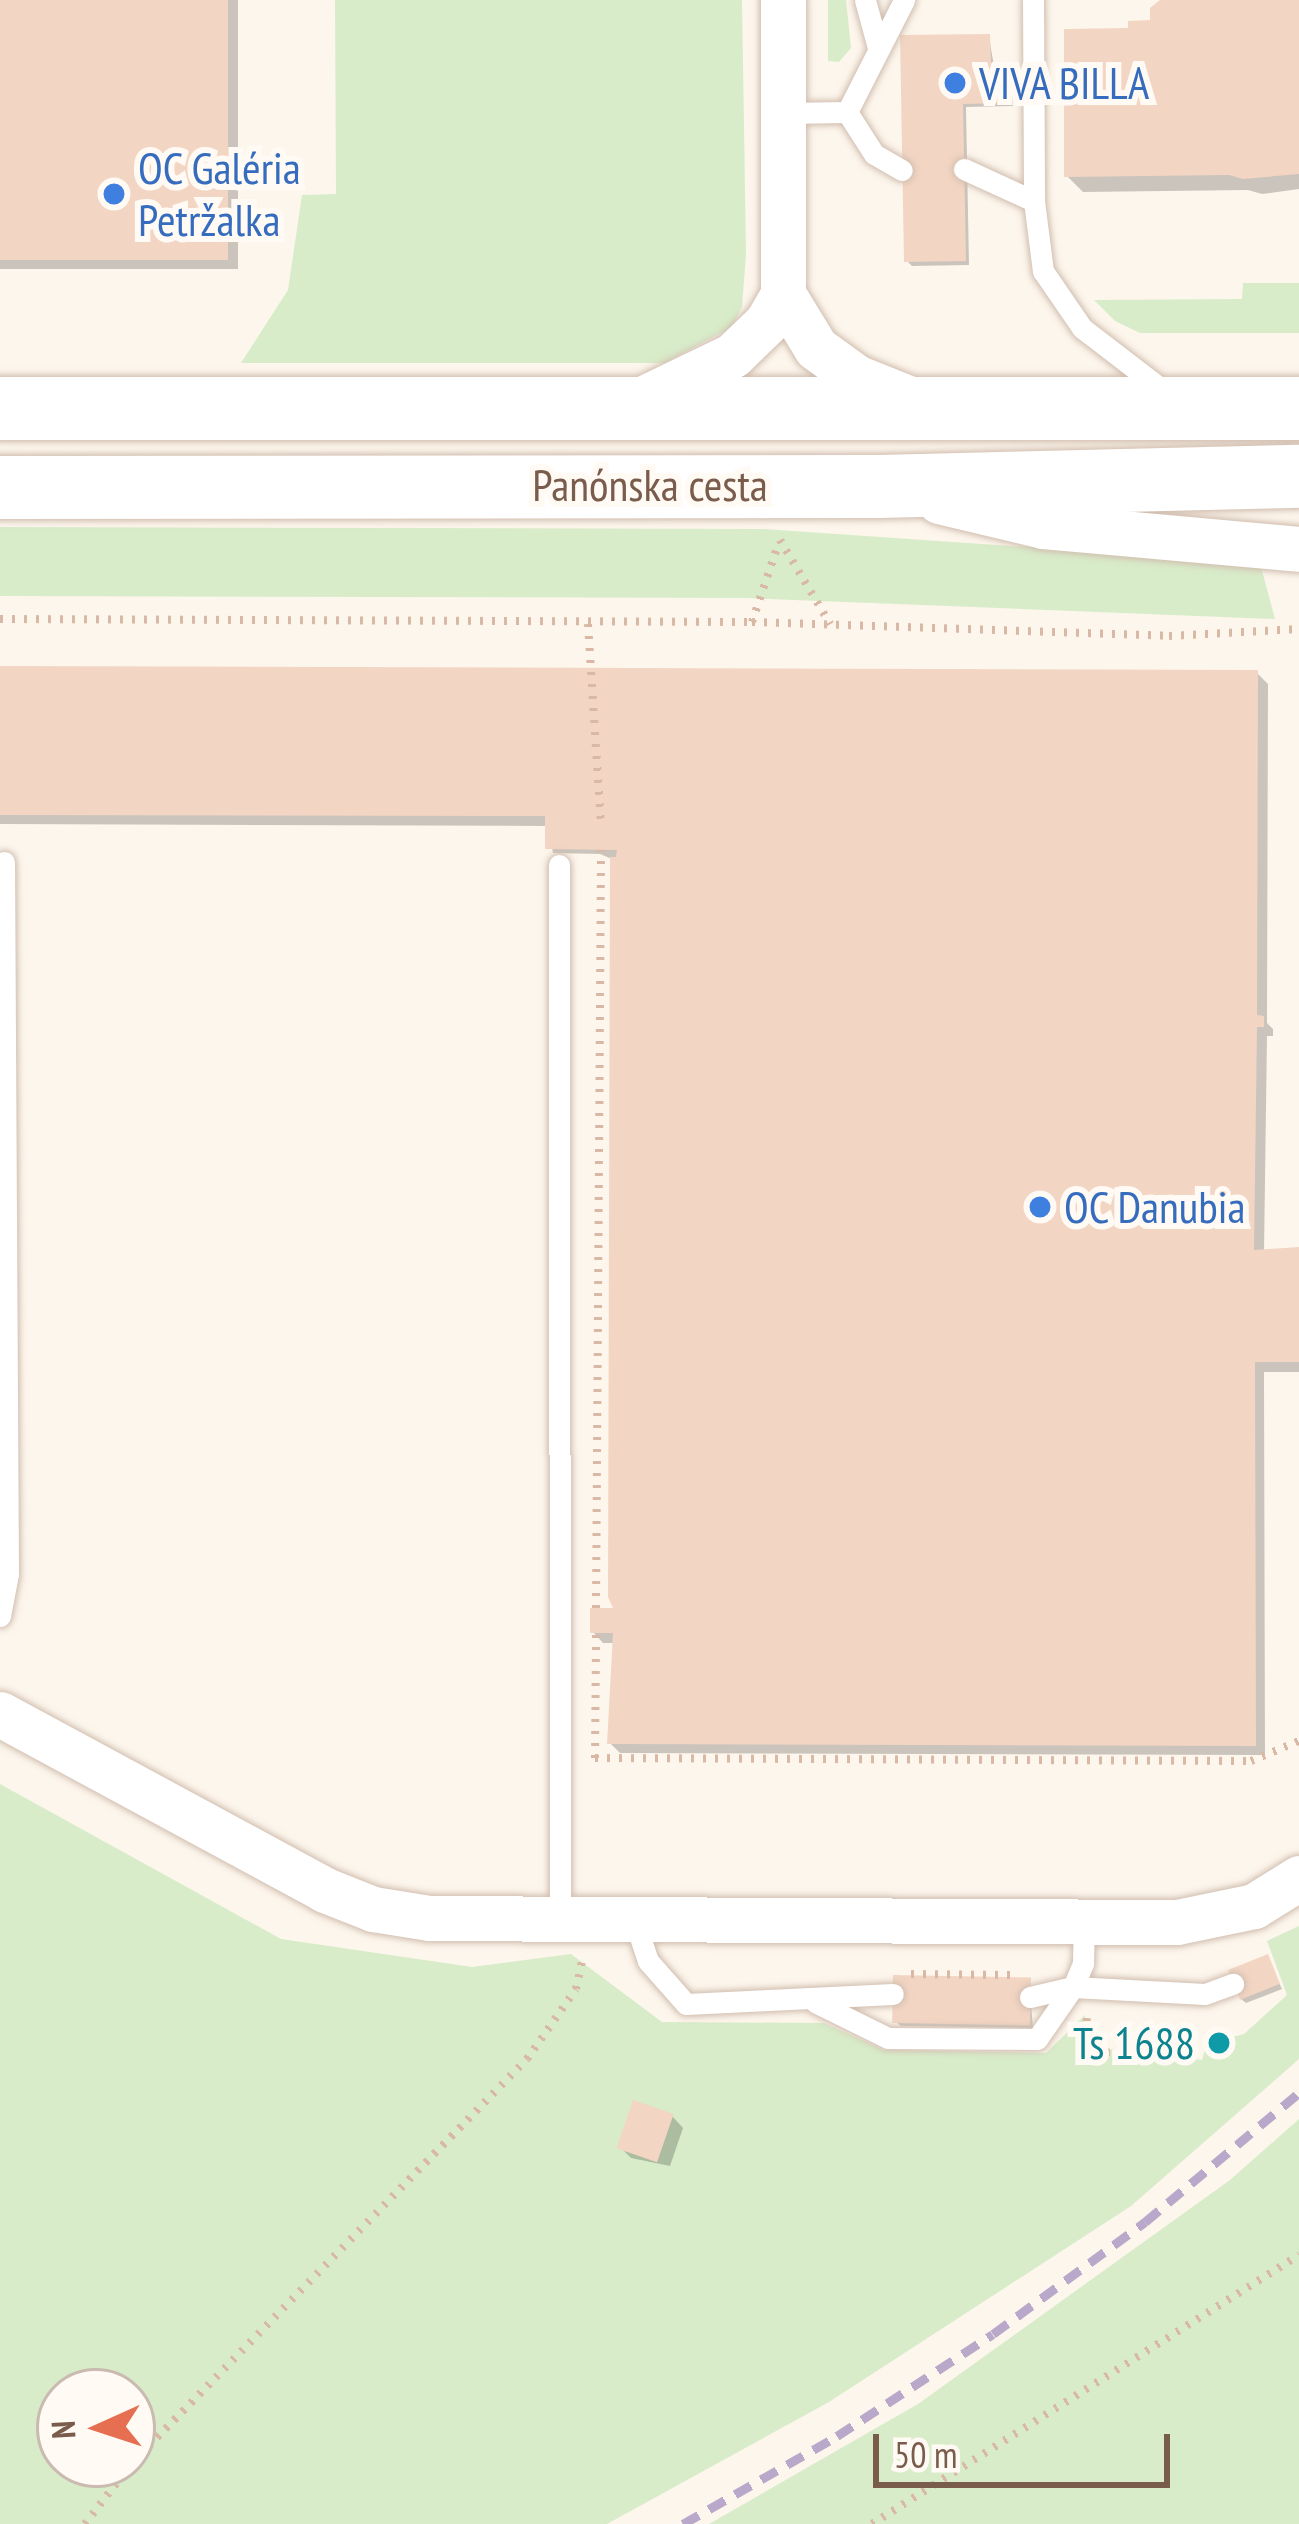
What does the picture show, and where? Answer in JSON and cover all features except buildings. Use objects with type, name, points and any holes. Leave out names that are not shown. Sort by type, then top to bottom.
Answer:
[{"type":"main road","name":"Panónska cesta","points":[[0,408],[1299,408]]},
{"type":"main road","name":"Panónska cesta","points":[[0,487],[878,486],[1299,476]]},
{"type":"street","points":[[782,0],[783,294],[808,338],[837,365],[926,409]]},
{"type":"street","points":[[623,407],[733,355],[767,322],[783,294]]},
{"type":"street","points":[[878,486],[1043,526],[1299,549]]},
{"type":"street","points":[[0,1714],[325,1890],[373,1909],[491,1922],[1084,1923],[1216,1918],[1254,1906],[1299,1878]]},
{"type":"lane","points":[[865,0],[878,47]]},
{"type":"lane","points":[[847,112],[904,0]]},
{"type":"lane","points":[[1033,0],[1034,201],[1043,271],[1082,328],[1186,408]]},
{"type":"lane","points":[[782,113],[847,112]]},
{"type":"lane","points":[[847,112],[874,154],[902,170]]},
{"type":"lane","points":[[964,169],[1034,201]]},
{"type":"lane","points":[[0,1616],[8,1574],[4,862]]},
{"type":"lane","points":[[559,865],[595,1919],[648,1961],[686,2004],[815,2002],[893,1994]]},
{"type":"lane","points":[[815,2002],[888,2038],[1036,2039],[1084,1963],[1084,1923]]},
{"type":"lane","points":[[1030,1996],[1073,1987],[1205,1994],[1233,1984]]},
{"type":"path","points":[[752,622],[779,540],[830,624]]},
{"type":"path","points":[[0,619],[752,622],[1169,636],[1299,628]]},
{"type":"path","points":[[588,624],[602,824]]},
{"type":"path","points":[[596,1608],[601,850]]},
{"type":"path","points":[[595,1758],[1251,1761],[1299,1742]]},
{"type":"path","points":[[156,2439],[526,2059],[576,1989],[595,1919]]},
{"type":"path","points":[[1073,1987],[1088,2017],[1083,2050],[1181,2060]]},
{"type":"path","points":[[872,2524],[1299,2255]]},
{"type":"path","points":[[85,2524],[113,2488]]},
{"type":"green space","points":[[335,0],[742,0],[746,254],[742,307],[732,327],[664,363],[241,363],[288,290],[302,195],[336,194]]},
{"type":"green space","points":[[828,0],[846,0],[851,48],[839,62],[828,61]]},
{"type":"green space","points":[[1243,283],[1299,283],[1299,333],[1140,333],[1115,321],[1094,300],[1242,299]]},
{"type":"green space","points":[[0,527],[764,529],[1260,563],[1275,619],[744,598],[0,596]]},
{"type":"green space","points":[[0,1784],[281,1939],[472,1967],[571,1954],[662,2022],[824,2023],[884,2050],[1046,2053],[1085,2015],[1081,2046],[1202,2060],[1205,2049],[1229,2051],[1232,2037],[1244,2034],[1287,1995],[1267,1941],[1299,1926],[1299,2059],[1131,2206],[829,2402],[607,2524],[0,2524]]},
{"type":"green space","points":[[1299,2119],[1299,2524],[709,2524],[918,2404],[1230,2180]]},
{"type":"railway","points":[[683,2524],[837,2436],[993,2334],[1145,2222],[1299,2093]]},
{"type":"place","name":"VIVA BILLA","points":[[955,83]]},
{"type":"place","name":"OC Galéria Petržalka","points":[[114,194]]},
{"type":"place","name":"OC Danubia","points":[[1040,1207]]},
{"type":"place","name":"Ts 1688","points":[[1219,2043]]}]
